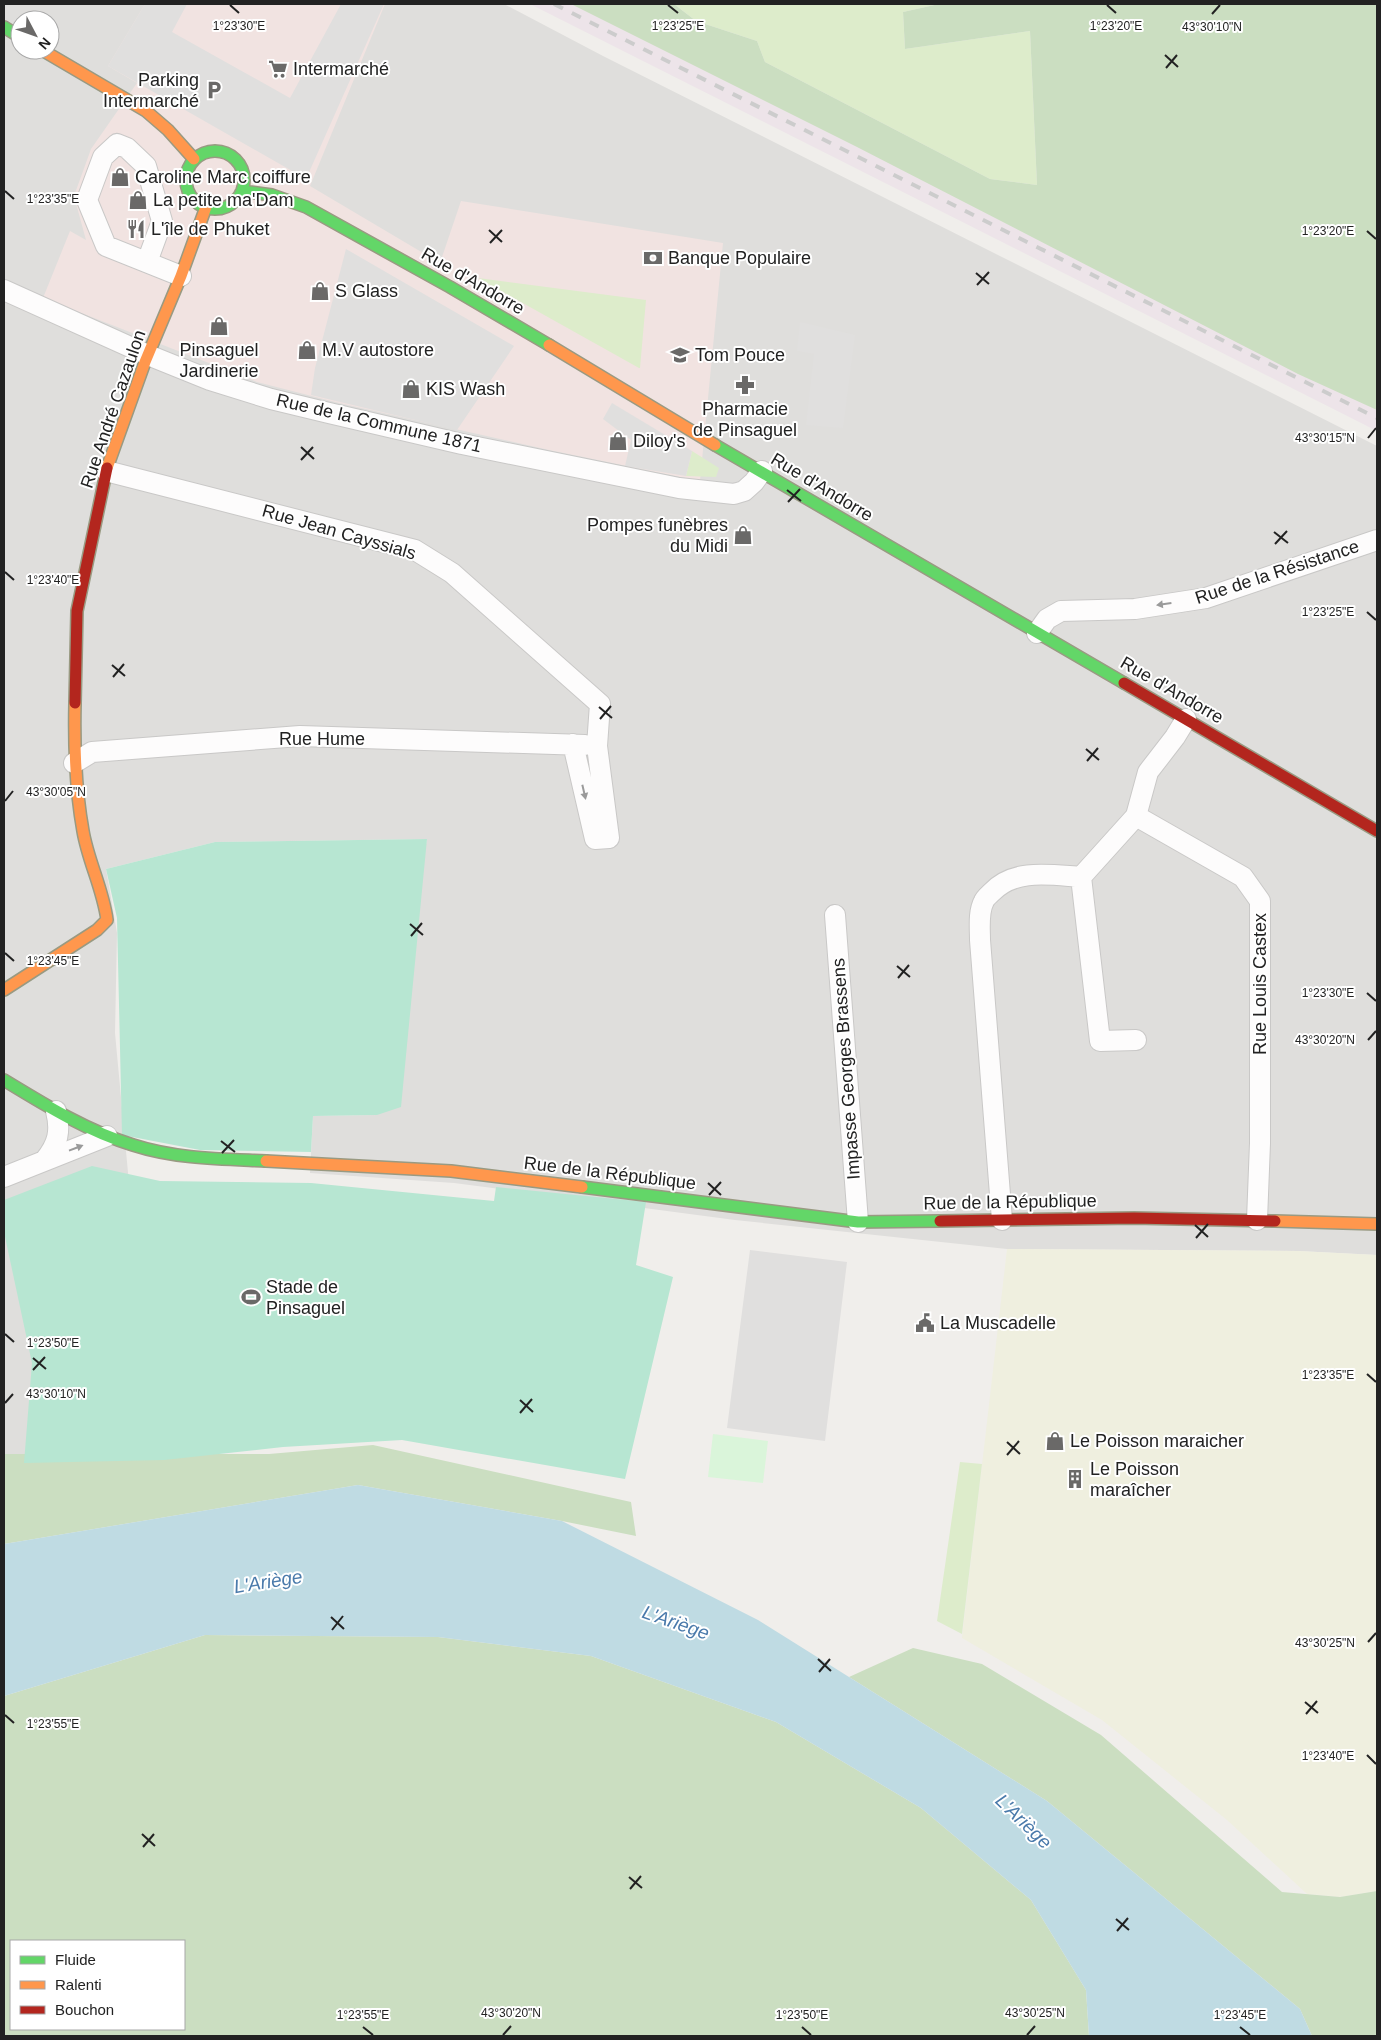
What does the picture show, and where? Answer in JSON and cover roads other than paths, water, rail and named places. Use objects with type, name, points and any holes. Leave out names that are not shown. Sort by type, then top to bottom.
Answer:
[{"type":"street","points":[[59,60],[146,111],[168,130],[194,159]]},
{"type":"street","points":[[147,262],[162,221],[146,166],[127,148],[117,144],[103,157],[87,200],[106,246],[181,276]]},
{"type":"street","points":[[218,151],[233,157],[240,164],[243,173],[244,182],[242,190],[237,198],[223,208],[206,207],[190,195],[186,176],[189,167],[194,159],[202,154],[218,151]]},
{"type":"street","name":"Rue d'Andorre","points":[[242,190],[272,195],[306,207],[450,287],[1377,831]]},
{"type":"street","name":"Rue André Cazaulon","points":[[4,990],[97,930],[107,920],[105,905],[83,832],[74,763],[77,611],[106,470],[148,355],[181,276],[206,207]]},
{"type":"street","name":"Rue de la Commune 1871","points":[[4,290],[148,355],[210,380],[279,401],[462,444],[666,486],[734,494],[744,491],[762,471]]},
{"type":"street","name":"Rue Jean Cayssials","points":[[106,470],[415,550],[452,573],[600,704],[597,746],[609,838],[594,839],[573,744]]},
{"type":"street","name":"Rue de la Résistance","points":[[1037,633],[1047,619],[1061,611],[1135,608],[1206,598],[1377,540]]},
{"type":"street","points":[[1136,1040],[1100,1041],[1081,877],[1136,816],[1148,772],[1175,737],[1186,719]]},
{"type":"street","name":"Rue Hume","points":[[74,763],[92,752],[300,736],[573,744]]},
{"type":"street","points":[[573,744],[597,746]]},
{"type":"street","name":"Rue Louis Castex","points":[[1136,816],[1243,876],[1260,901],[1260,1143],[1257,1220]]},
{"type":"street","points":[[1002,1220],[979,920],[984,901],[1001,883],[1020,876],[1042,874],[1081,877]]},
{"type":"street","name":"Impasse Georges Brassens","points":[[834,915],[858,1222]]},
{"type":"street","name":"Rue de la République","points":[[4,1080],[56,1111],[107,1136],[135,1146],[191,1157],[451,1171],[858,1222],[1134,1218],[1377,1224]]},
{"type":"street","points":[[45,1160],[54,1149],[59,1137],[56,1111]]},
{"type":"street","points":[[4,1177],[107,1136]]},
{"type":"water","name":"L'Ariège","points":[[358,1485],[562,1521],[758,1620],[1047,1801],[1300,2009],[1312,2036],[1089,2036],[1086,1990],[1031,1900],[921,1808],[776,1722],[591,1656],[438,1637],[205,1635],[4,1696],[4,1544]]},
{"type":"railway","points":[[554,4],[1377,418]]},
{"type":"place","name":"Intermarché","points":[[278,69]]},
{"type":"place","name":"Parking Intermarché","points":[[214,90]]},
{"type":"place","name":"Caroline Marc coiffure","points":[[120,177]]},
{"type":"place","name":"La petite ma'Dam","points":[[138,200]]},
{"type":"place","name":"L'île de Phuket","points":[[136,229]]},
{"type":"place","name":"Banque Populaire","points":[[653,258]]},
{"type":"place","name":"S Glass","points":[[320,291]]},
{"type":"place","name":"Pinsaguel Jardinerie","points":[[219,326]]},
{"type":"place","name":"M.V autostore","points":[[307,350]]},
{"type":"place","name":"Tom Pouce","points":[[680,355]]},
{"type":"place","name":"Pharmacie de Pinsaguel","points":[[745,385]]},
{"type":"place","name":"KIS Wash","points":[[411,389]]},
{"type":"place","name":"Diloy's","points":[[618,441]]},
{"type":"place","name":"Pompes funèbres du Midi","points":[[743,535]]},
{"type":"place","name":"Stade de Pinsaguel","points":[[251,1297]]},
{"type":"place","name":"La Muscadelle","points":[[925,1323]]},
{"type":"place","name":"Le Poisson maraicher","points":[[1055,1441]]},
{"type":"place","name":"Le Poisson maraîcher","points":[[1075,1479]]}]
